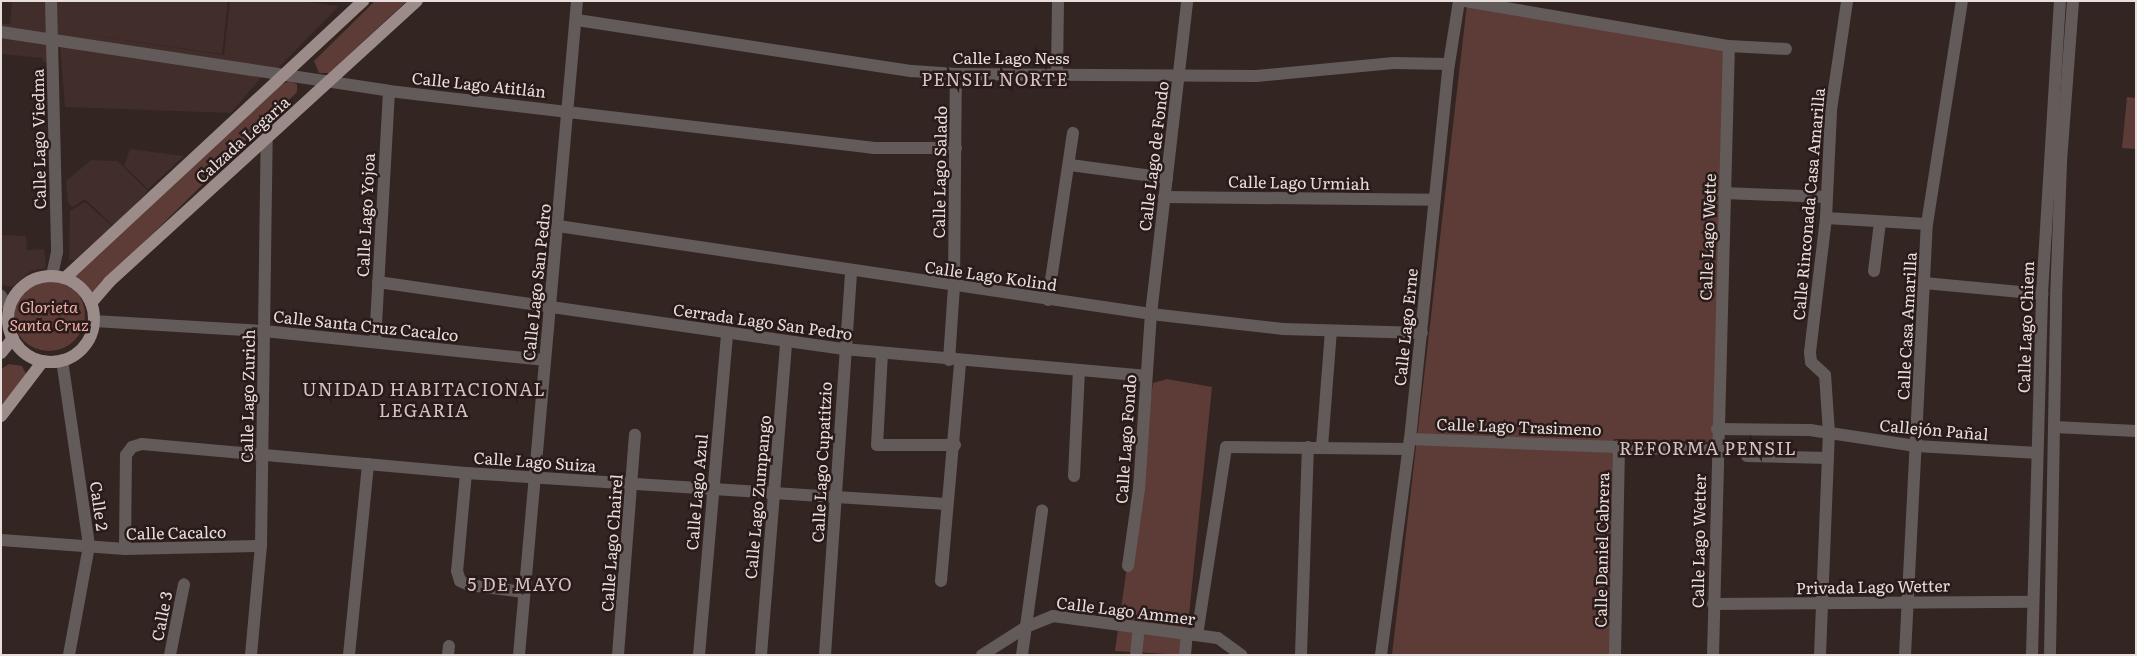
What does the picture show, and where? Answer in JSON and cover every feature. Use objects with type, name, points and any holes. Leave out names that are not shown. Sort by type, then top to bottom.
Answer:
[{"type":"main road","name":"Calzada Legaria","points":[[58,277],[288,74],[363,1]]},
{"type":"main road","name":"Calzada Legaria","points":[[91,303],[109,282],[417,1]]},
{"type":"main road","points":[[58,277],[81,288],[91,303],[94,321],[85,346],[62,360],[43,361],[25,353],[13,338],[8,323],[6,300],[30,282],[58,277]]},
{"type":"main road","points":[[1,353],[13,338]]},
{"type":"main road","points":[[1,416],[43,361]]},
{"type":"street","name":"Calle Lago Viedma","points":[[51,1],[58,277]]},
{"type":"street","name":"Calle Lago San Pedro","points":[[519,655],[536,476],[544,360],[551,307],[578,1]]},
{"type":"street","points":[[1057,73],[1058,1]]},
{"type":"street","name":"Calle Lago de Fondo","points":[[1151,314],[1187,1]]},
{"type":"street","name":"Calle Lago Erne","points":[[1381,655],[1409,444],[1449,64],[1459,1]]},
{"type":"street","points":[[1465,1],[1729,46],[1786,49]]},
{"type":"street","name":"Calle Rinconada Casa Amarilla","points":[[1820,655],[1829,433],[1825,375],[1812,362],[1810,352],[1826,218],[1831,110],[1847,1]]},
{"type":"street","name":"Calle Casa Amarilla","points":[[1905,655],[1927,224],[1962,1]]},
{"type":"street","name":"Calle Lago Chiem","points":[[2032,655],[2036,453],[2042,294],[2060,1]]},
{"type":"street","name":"Calle Lago Chiem","points":[[2050,655],[2061,170],[2073,1]]},
{"type":"street","name":"Calle Lago Ness","points":[[576,20],[912,70],[956,74],[1057,73],[1179,78],[1256,76],[1393,63],[1449,64]]},
{"type":"street","name":"Calle Lago Atitlán","points":[[1,32],[288,74],[389,91],[568,110],[873,148],[956,148]]},
{"type":"street","name":"Calle Lago Wette","points":[[1718,429],[1729,46]]},
{"type":"street","name":"Calle Lago Salado","points":[[941,581],[947,504],[955,445],[956,74]]},
{"type":"street","name":"Calle Lago Yojoa","points":[[375,342],[389,91]]},
{"type":"street","points":[[1048,300],[1070,165],[1073,133]]},
{"type":"street","name":"Calle Lago Zurich","points":[[251,655],[261,546],[268,138]]},
{"type":"street","points":[[1070,165],[1166,178]]},
{"type":"street","points":[[1724,193],[1826,197]]},
{"type":"street","name":"Calle Lago Urmiah","points":[[1164,197],[1434,200]]},
{"type":"street","points":[[1826,218],[1927,224]]},
{"type":"street","points":[[1874,271],[1880,222]]},
{"type":"street","name":"Calle Lago Kolind","points":[[558,226],[851,271],[1151,314],[1283,329],[1422,333]]},
{"type":"street","name":"Calle Lago Cupatitzio","points":[[825,655],[844,349],[851,271]]},
{"type":"street","name":"Cerrada Lago San Pedro","points":[[378,282],[844,349],[955,361],[1145,376]]},
{"type":"street","points":[[1924,283],[2042,294]]},
{"type":"street","name":"Calle Lago Fondo","points":[[1128,566],[1139,489],[1145,376],[1151,314]]},
{"type":"street","name":"Calle Santa Cruz Cacalco","points":[[94,321],[264,331],[544,360]]},
{"type":"street","points":[[1322,447],[1331,331]]},
{"type":"street","name":"Calle Lago Azul","points":[[699,655],[727,332]]},
{"type":"street","name":"Calle Lago Zumpango","points":[[761,655],[786,341]]},
{"type":"street","points":[[882,352],[877,445],[955,445]]},
{"type":"street","name":"Calle 2","points":[[62,360],[89,546],[68,655]]},
{"type":"street","points":[[1074,476],[1079,371]]},
{"type":"street","points":[[2054,427],[2136,431]]},
{"type":"street","points":[[1718,429],[1774,428],[1829,433]]},
{"type":"street","name":"Calle Lago Wetter","points":[[1713,655],[1716,451],[1718,429]]},
{"type":"street","name":"Callejón Pañal","points":[[1829,433],[1916,446],[2036,453]]},
{"type":"street","name":"Calle Lago Chairel","points":[[618,655],[636,435]]},
{"type":"street","name":"Calle Lago Suiza","points":[[125,549],[126,456],[132,447],[142,444],[466,473],[536,476],[836,498],[947,504]]},
{"type":"street","name":"Calle Lago Trasimeno","points":[[1192,634],[1226,447],[1322,447],[1409,444],[1619,446],[1716,451]]},
{"type":"street","name":"Calle Daniel Cabrera","points":[[1615,655],[1619,446]]},
{"type":"street","points":[[1301,655],[1308,447]]},
{"type":"street","points":[[1747,456],[1828,458]]},
{"type":"street","points":[[349,655],[368,464]]},
{"type":"street","points":[[466,473],[457,570],[460,581],[469,586],[524,592]]},
{"type":"street","points":[[1022,655],[1042,510]]},
{"type":"street","name":"Calle Cacalco","points":[[1,540],[125,549],[261,546]]},
{"type":"street","name":"Calle 3","points":[[170,655],[184,584]]},
{"type":"street","name":"Privada Lago Wetter","points":[[1713,604],[1908,601],[2033,602]]},
{"type":"street","name":"Calle Lago Ammer","points":[[982,655],[1026,628],[1053,616],[1192,634],[1225,641],[1241,655]]},
{"type":"street","points":[[1136,655],[1139,628]]},
{"type":"street","points":[[1185,655],[1192,634]]},
{"type":"shaded area","points":[[12,1],[46,1],[47,36],[1,29],[1,24],[10,24]]},
{"type":"shaded area","points":[[53,1],[228,1],[222,54],[62,31],[224,55],[230,1],[298,1],[339,6],[276,70],[54,39]]},
{"type":"shaded area","points":[[1,37],[48,43],[49,61],[43,62],[43,58],[1,54]]},
{"type":"shaded area","points":[[60,45],[264,74],[231,113],[65,107]]},
{"type":"shaded area","points":[[130,149],[184,156],[148,189],[124,166]]},
{"type":"shaded area","points":[[91,160],[117,161],[148,191],[114,227],[85,199],[73,207],[68,203],[66,181]]},
{"type":"shaded area","points":[[85,202],[113,227],[77,260],[69,260],[70,211]]},
{"type":"shaded area","points":[[1,235],[26,236],[27,250],[44,249],[46,268],[31,271],[12,287],[1,285]]},
{"type":"green space","points":[[375,1],[407,1],[329,73],[319,73],[314,61]]},
{"type":"green space","points":[[1467,4],[1726,47],[1714,442],[1614,439],[1612,655],[1392,655]]},
{"type":"green space","points":[[289,81],[297,84],[297,92],[90,295],[74,277],[281,85]]},
{"type":"green space","points":[[2127,97],[2136,98],[2136,149],[2122,148]]},
{"type":"green space","name":"Glorieta Santa Cruz","points":[[49,279],[69,285],[79,295],[85,315],[79,335],[69,345],[49,351],[29,345],[19,335],[13,315],[19,295],[29,285]]},
{"type":"green space","points":[[9,364],[22,366],[28,378],[1,416],[1,369]]},
{"type":"green space","points":[[1167,379],[1212,387],[1185,655],[1115,651],[1153,383]]},
{"type":"district","name":"PENSIL NORTE","points":[[995,79]]},
{"type":"district","name":"UNIDAD HABITACIONAL LEGARIA","points":[[424,400]]},
{"type":"district","name":"REFORMA PENSIL","points":[[1708,448]]},
{"type":"district","name":"5 DE MAYO","points":[[520,584]]}]
